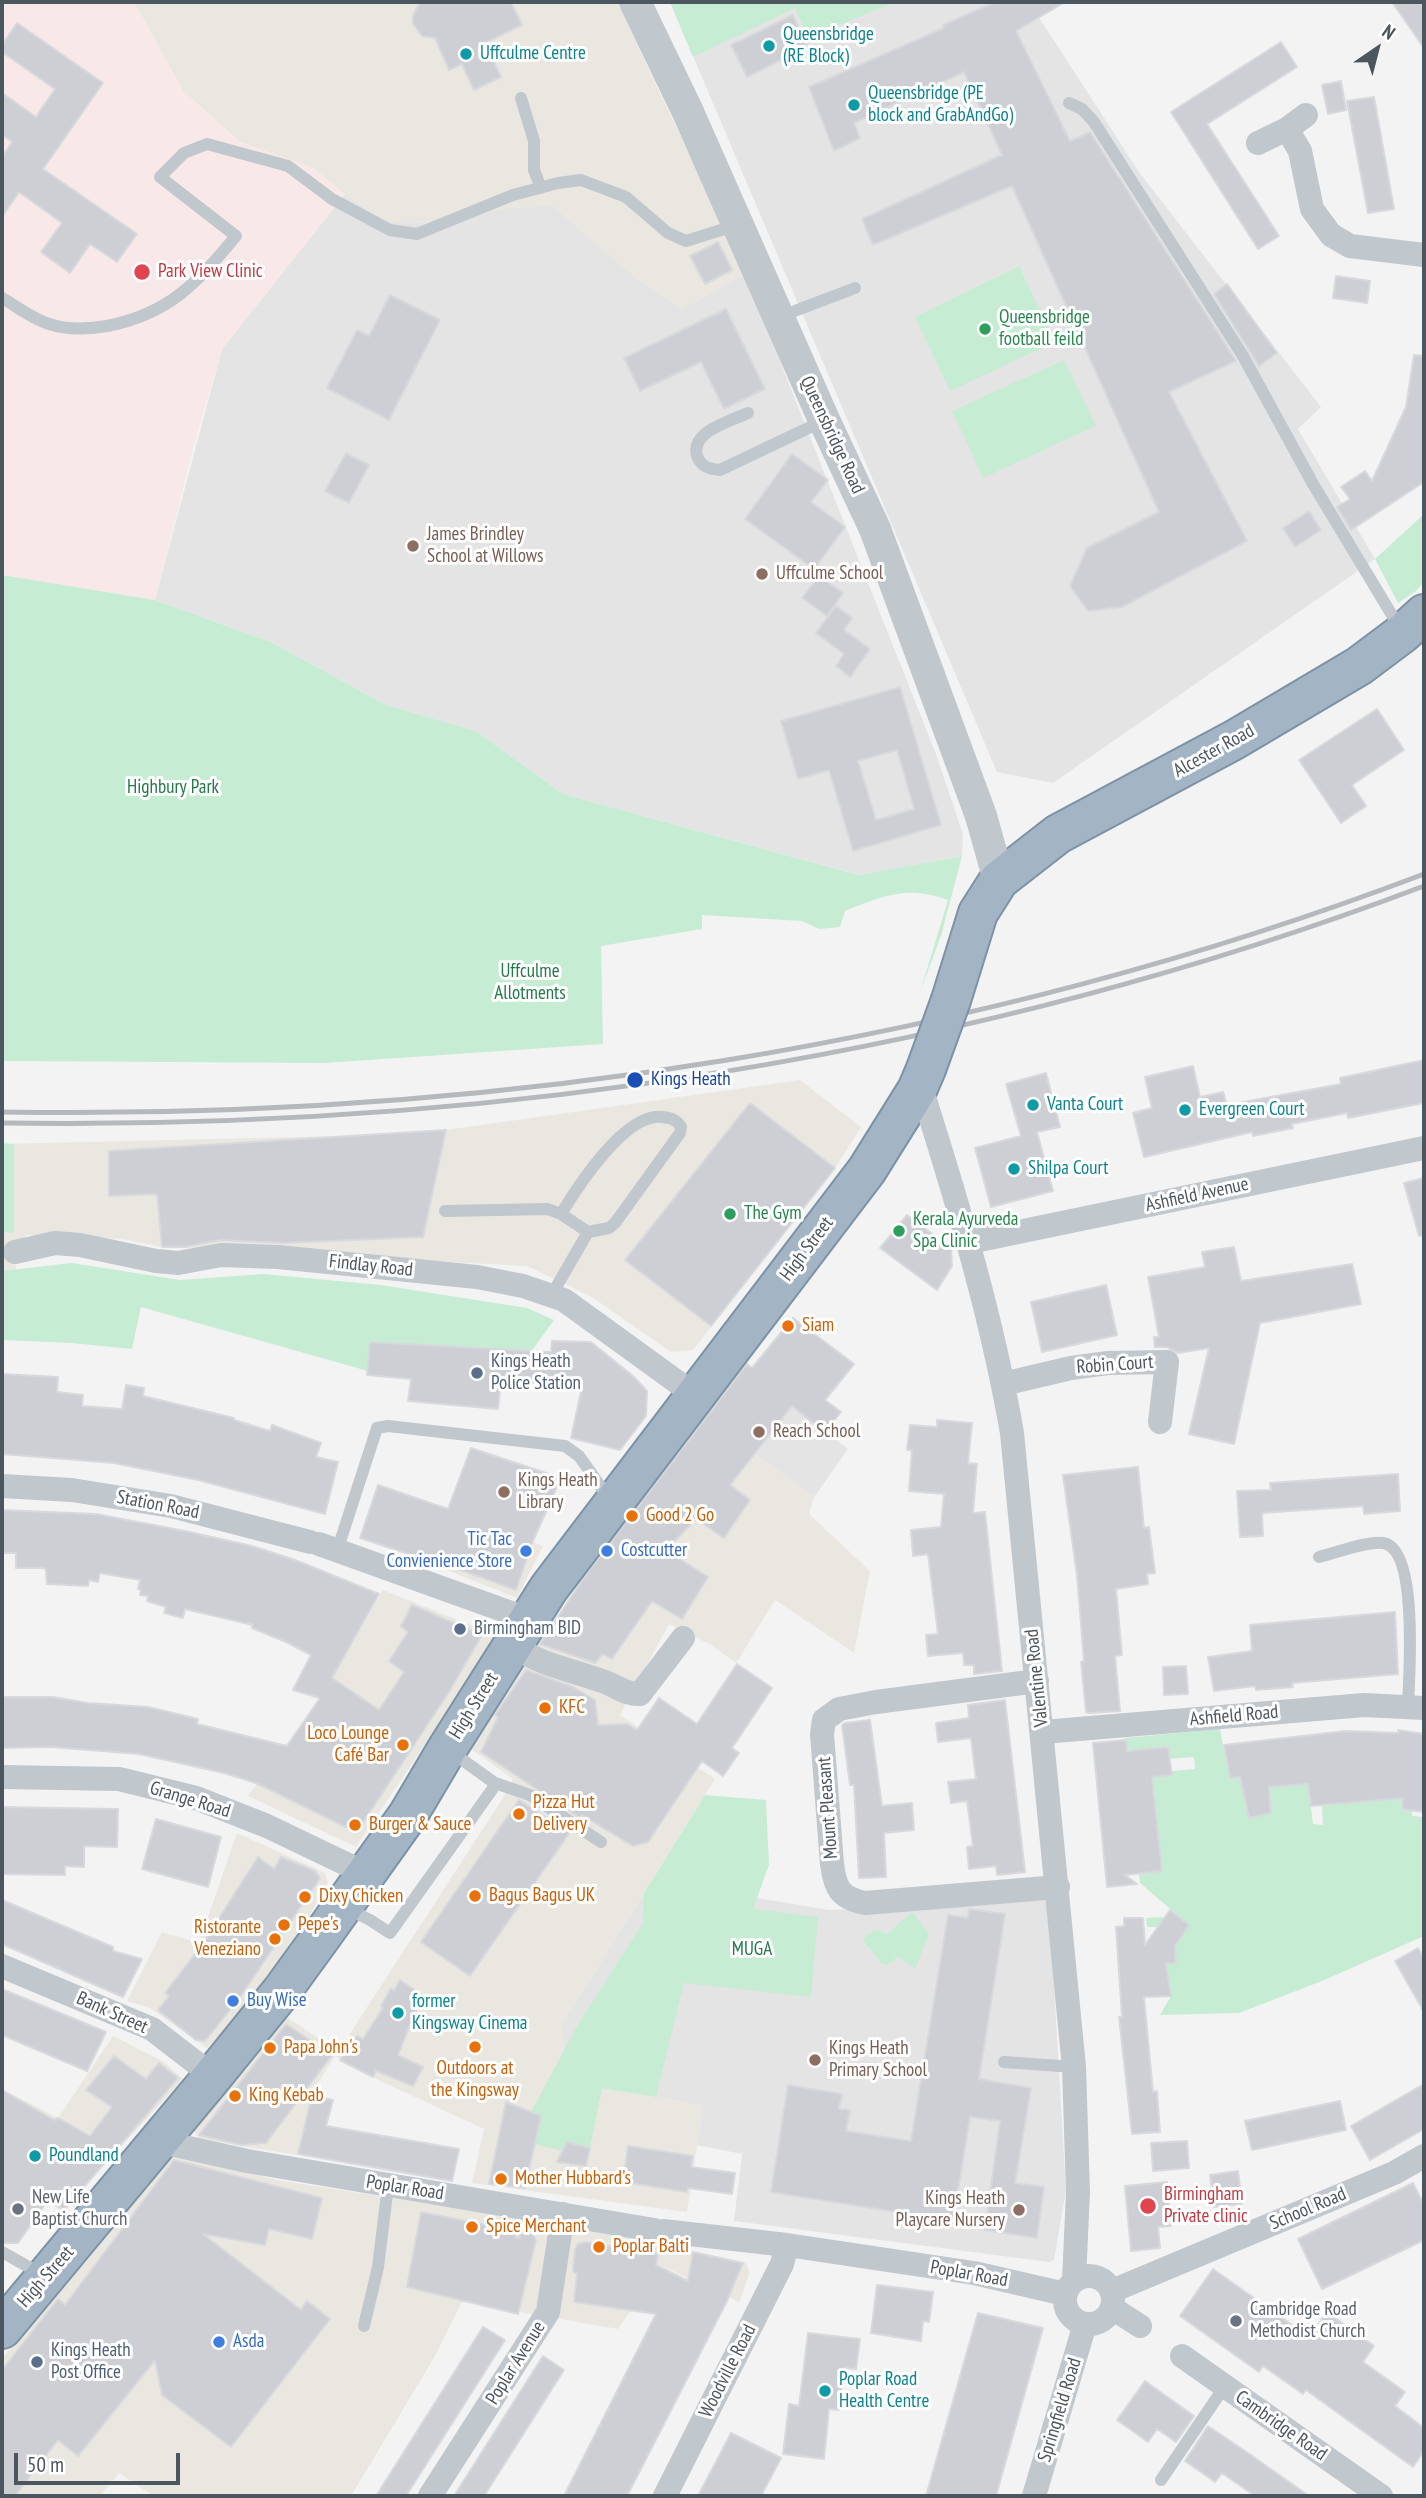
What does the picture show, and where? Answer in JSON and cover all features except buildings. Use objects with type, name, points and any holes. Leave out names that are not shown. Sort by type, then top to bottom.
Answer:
[{"type":"highway","name":"Alcester Road","points":[[999,880],[1058,834],[1146,789],[1359,666],[1414,623]]},
{"type":"highway","name":"High Street","points":[[2,2329],[281,1992],[408,1815],[520,1632],[612,1503],[867,1170],[921,1079],[951,1000],[978,913],[999,880]]},
{"type":"street","name":"Queensbridge Road","points":[[635,2],[687,110],[824,421],[875,529],[981,817],[999,880]]},
{"type":"street","points":[[1258,143],[1297,122],[1312,209],[1331,234],[1350,246],[1424,255]]},
{"type":"street","name":"Valentine Road","points":[[921,1079],[925,1100],[970,1242],[1003,1384],[1018,1487],[1074,2067],[1078,2192],[1069,2287]]},
{"type":"street","name":"Ashfield Avenue","points":[[970,1242],[1424,1148]]},
{"type":"street","name":"Findlay Road","points":[[8,1252],[55,1243],[178,1263],[221,1255],[278,1257],[477,1277],[523,1286],[564,1300],[684,1390],[695,1395]]},
{"type":"street","name":"Robin Court","points":[[1003,1384],[1071,1368],[1108,1363],[1167,1362],[1160,1422]]},
{"type":"street","name":"Station Road","points":[[2,1486],[72,1490],[171,1506],[322,1546],[520,1632],[547,1665],[602,1680],[631,1695],[640,1694],[683,1638]]},
{"type":"street","name":"Mount Pleasant","points":[[1037,1681],[876,1702],[839,1709],[824,1720],[822,1734],[832,1864],[835,1884],[852,1900],[865,1903],[1058,1888]]},
{"type":"street","name":"Ashfield Road","points":[[1043,1732],[1364,1705],[1416,1707]]},
{"type":"street","name":"Grange Road","points":[[2,1777],[119,1779],[195,1798],[267,1826],[367,1874]]},
{"type":"street","name":"Bank Street","points":[[2,1966],[152,2029],[213,2076]]},
{"type":"street","name":"Poplar Road","points":[[157,2141],[247,2161],[388,2186],[659,2230],[787,2245],[1069,2287]]},
{"type":"street","name":"School Road","points":[[1112,2300],[1394,2173],[1424,2156]]},
{"type":"street","name":"Poplar Avenue","points":[[430,2496],[548,2312],[563,2214]]},
{"type":"street","name":"Woodville Road","points":[[665,2496],[782,2264],[787,2245]]},
{"type":"street","points":[[1112,2300],[1106,2317],[1097,2323],[1085,2324],[1076,2320],[1069,2314],[1065,2304],[1069,2287],[1084,2275],[1096,2276],[1106,2281],[1112,2300],[1140,2326]]},
{"type":"street","name":"Springfield Road","points":[[1034,2496],[1085,2324]]},
{"type":"street","name":"Cambridge Road","points":[[1182,2357],[1381,2496]]},
{"type":"lane","points":[[521,98],[534,141],[534,170],[541,188]]},
{"type":"lane","points":[[1069,103],[1082,109],[1094,122],[1207,298],[1313,484],[1414,623]]},
{"type":"lane","points":[[2,298],[49,324],[87,330],[136,320],[173,300],[208,269],[236,236],[160,177],[184,153],[207,144],[288,166],[332,199],[390,230],[417,234],[513,195],[581,180],[626,197],[667,233],[686,241],[737,225]]},
{"type":"lane","points":[[778,317],[855,288]]},
{"type":"lane","points":[[748,413],[706,433],[699,440],[696,452],[700,463],[709,469],[720,470],[824,421]]},
{"type":"lane","points":[[445,1211],[548,1209],[561,1214],[588,1232],[609,1228],[680,1133],[678,1122],[673,1118],[656,1116],[620,1136],[574,1192],[561,1214]]},
{"type":"lane","points":[[551,1296],[588,1232]]},
{"type":"lane","points":[[322,1546],[377,1428],[388,1426],[565,1446],[579,1455],[612,1503]]},
{"type":"lane","points":[[1319,1557],[1374,1544],[1385,1543],[1394,1549],[1405,1571],[1416,1707]]},
{"type":"lane","points":[[447,1749],[495,1783],[530,1795],[601,1842]]},
{"type":"lane","points":[[343,1907],[390,1933],[495,1783]]},
{"type":"lane","points":[[1004,2062],[1074,2067]]},
{"type":"lane","points":[[364,2326],[378,2267],[388,2186]]},
{"type":"lane","points":[[2,2252],[47,2277]]},
{"type":"lane","points":[[1161,2480],[1225,2386]]},
{"type":"shaded area","name":"Park View Clinic","points":[[9,2],[134,2],[183,91],[240,142],[313,168],[345,194],[222,349],[194,444],[155,600],[2,575],[2,6]]},
{"type":"shaded area","points":[[134,2],[617,2],[745,273],[682,309],[633,276],[444,223],[384,222],[313,168],[240,142],[183,91]]},
{"type":"shaded area","points":[[670,2],[1029,2],[1139,172],[1321,407],[1298,429],[1375,559],[1053,783],[997,772]]},
{"type":"shaded area","name":"James Brindley School at Willows","points":[[345,194],[384,222],[444,223],[504,209],[552,206],[633,276],[682,309],[745,273],[936,754],[963,834],[962,856],[860,875],[563,794],[476,731],[386,705],[271,642],[155,600],[222,349]]},
{"type":"shaded area","points":[[800,1080],[861,1127],[835,1168],[693,1350],[671,1352],[592,1297],[527,1266],[162,1247],[123,1239],[28,1235],[15,1243],[16,1271],[2,1271],[2,1144],[338,1136],[446,1130]]},
{"type":"shaded area","name":"Reach School","points":[[742,1368],[848,1449],[814,1497],[754,1453],[742,1467],[694,1431]]},
{"type":"shaded area","points":[[694,1431],[742,1467],[754,1453],[814,1497],[809,1514],[870,1571],[854,1653],[775,1600],[736,1663],[711,1645],[669,1624],[620,1715],[715,1779],[562,2024],[632,2092],[703,2106],[687,2212],[472,2183],[484,2129],[370,2076],[335,2056],[312,2092],[297,2155],[199,2139],[192,2128],[283,2014],[338,2052],[513,1779],[471,1749],[581,1580]]},
{"type":"shaded area","points":[[452,1509],[543,1546],[517,1598],[434,1565]]},
{"type":"shaded area","points":[[383,1590],[498,1636],[356,1847],[248,1796],[321,1698]]},
{"type":"shaded area","points":[[237,1833],[325,1873],[328,1883],[298,1936],[232,2021],[207,2048],[150,2008],[127,2001],[162,1932],[199,1943]]},
{"type":"shaded area","name":"Kings Heath Primary School","points":[[652,1880],[829,1910],[1049,1900],[1066,2190],[1054,2260],[1049,2262],[734,2221],[742,2154],[697,2145],[703,2106],[632,2092],[565,2055],[562,2024]]},
{"type":"shaded area","points":[[113,2036],[164,2062],[183,2079],[62,2211],[2,2173],[2,2089],[58,2118]]},
{"type":"shaded area","points":[[173,2154],[277,2180],[577,2227],[746,2263],[750,2272],[739,2302],[662,2266],[618,2329],[462,2302],[435,2356],[351,2496],[153,2496],[119,2473],[100,2496],[2,2496],[2,2358],[90,2257]]},
{"type":"green space","points":[[670,2],[895,2],[808,38],[795,8],[693,57]]},
{"type":"green space","name":"Queensbridge football feild","points":[[1019,266],[1055,342],[950,391],[915,317]]},
{"type":"green space","points":[[1064,360],[1096,426],[983,478],[952,411]]},
{"type":"green space","points":[[1424,514],[1424,582],[1398,603],[1375,559]]},
{"type":"green space","name":"Highbury Park","points":[[2,575],[155,600],[271,642],[386,705],[476,731],[563,794],[859,875],[962,856],[941,936],[920,992],[948,900],[908,893],[884,897],[845,911],[840,927],[819,929],[802,921],[702,915],[702,929],[601,946],[603,1044],[325,1063],[2,1061]]},
{"type":"green space","points":[[2,1143],[14,1144],[14,1233],[2,1232]]},
{"type":"green space","points":[[72,1263],[180,1280],[263,1274],[381,1285],[527,1308],[554,1320],[531,1352],[368,1371],[141,1307],[132,1349],[2,1340],[2,1271]]},
{"type":"green space","points":[[1220,1729],[1229,1777],[1240,1777],[1249,1818],[1271,1813],[1267,1776],[1278,1786],[1300,1785],[1307,1773],[1313,1824],[1323,1825],[1322,1806],[1375,1800],[1407,1768],[1402,1809],[1412,1810],[1412,1816],[1424,1817],[1424,1936],[1322,1981],[1239,2013],[1160,2015],[1171,1996],[1159,1963],[1176,1963],[1175,1951],[1161,1927],[1147,1927],[1146,1918],[1165,1917],[1184,1932],[1189,1925],[1140,1883],[1139,1873],[1162,1871],[1159,1844],[1128,1788],[1153,1776],[1172,1775],[1172,1771],[1195,1769],[1194,1757],[1169,1759],[1168,1747],[1127,1751],[1125,1738]]},
{"type":"green space","name":"MUGA","points":[[705,1795],[766,1800],[769,1865],[753,1909],[818,1917],[811,1997],[684,1983],[656,2097],[602,2088],[590,2148],[567,2142],[562,2151],[535,2144],[531,2112],[576,2028],[643,1923],[644,1893]]},
{"type":"green space","points":[[912,1912],[929,1934],[915,1969],[895,1955],[896,1961],[885,1965],[881,1963],[863,1940],[867,1934],[877,1930],[887,1934]]},
{"type":"railway","points":[[2,1112],[183,1111],[364,1102],[545,1086],[724,1060],[903,1027],[1079,985],[1253,934],[1424,874]]},
{"type":"railway","points":[[2,1123],[183,1122],[364,1113],[545,1096],[724,1072],[902,1038],[1079,997],[1253,946],[1424,886]]},
{"type":"place","name":"Queensbridge (RE Block)","points":[[769,46]]},
{"type":"place","name":"Uffculme Centre","points":[[466,54]]},
{"type":"place","name":"Queensbridge (PE block and GrabAndGo)","points":[[854,105]]},
{"type":"place","name":"Park View Clinic","points":[[142,272]]},
{"type":"place","name":"Queensbridge football feild","points":[[985,329]]},
{"type":"place","name":"James Brindley School at Willows","points":[[413,546]]},
{"type":"place","name":"Uffculme School","points":[[762,574]]},
{"type":"place","name":"Kings Heath","points":[[635,1080]]},
{"type":"place","name":"Vanta Court","points":[[1033,1105]]},
{"type":"place","name":"Evergreen Court","points":[[1185,1110]]},
{"type":"place","name":"Shilpa Court","points":[[1014,1169]]},
{"type":"place","name":"The Gym","points":[[730,1214]]},
{"type":"place","name":"Kerala Ayurveda Spa Clinic","points":[[899,1231]]},
{"type":"place","name":"Siam","points":[[788,1326]]},
{"type":"place","name":"Kings Heath Police Station","points":[[477,1373]]},
{"type":"place","name":"Reach School","points":[[759,1432]]},
{"type":"place","name":"Kings Heath Library","points":[[504,1492]]},
{"type":"place","name":"Good 2 Go","points":[[632,1516]]},
{"type":"place","name":"Tic Tac Convienience Store","points":[[526,1551]]},
{"type":"place","name":"Costcutter","points":[[607,1551]]},
{"type":"place","name":"Birmingham BID","points":[[460,1629]]},
{"type":"place","name":"KFC","points":[[545,1708]]},
{"type":"place","name":"Loco Lounge Café Bar","points":[[403,1745]]},
{"type":"place","name":"Pizza Hut Delivery","points":[[519,1814]]},
{"type":"place","name":"Burger & Sauce","points":[[355,1825]]},
{"type":"place","name":"Bagus Bagus UK","points":[[475,1896]]},
{"type":"place","name":"Dixy Chicken","points":[[305,1897]]},
{"type":"place","name":"Pepe's","points":[[284,1925]]},
{"type":"place","name":"Ristorante Veneziano","points":[[275,1939]]},
{"type":"place","name":"Buy Wise","points":[[233,2001]]},
{"type":"place","name":"former Kingsway Cinema","points":[[398,2013]]},
{"type":"place","name":"Outdoors at the Kingsway","points":[[475,2047]]},
{"type":"place","name":"Papa John's","points":[[270,2048]]},
{"type":"place","name":"Kings Heath Primary School","points":[[815,2060]]},
{"type":"place","name":"King Kebab","points":[[235,2096]]},
{"type":"place","name":"Poundland","points":[[35,2156]]},
{"type":"place","name":"Mother Hubbard's","points":[[501,2179]]},
{"type":"place","name":"Birmingham Private clinic","points":[[1148,2206]]},
{"type":"place","name":"New Life Baptist Church","points":[[18,2209]]},
{"type":"place","name":"Kings Heath Playcare Nursery","points":[[1019,2210]]},
{"type":"place","name":"Spice Merchant","points":[[472,2227]]},
{"type":"place","name":"Poplar Balti","points":[[599,2247]]},
{"type":"place","name":"Cambridge Road Methodist Church","points":[[1236,2321]]},
{"type":"place","name":"Asda","points":[[219,2342]]},
{"type":"place","name":"Kings Heath Post Office","points":[[37,2362]]},
{"type":"place","name":"Poplar Road Health Centre","points":[[825,2391]]},
{"type":"park label","name":"Uffculme Allotments","points":[[530,983]]}]
